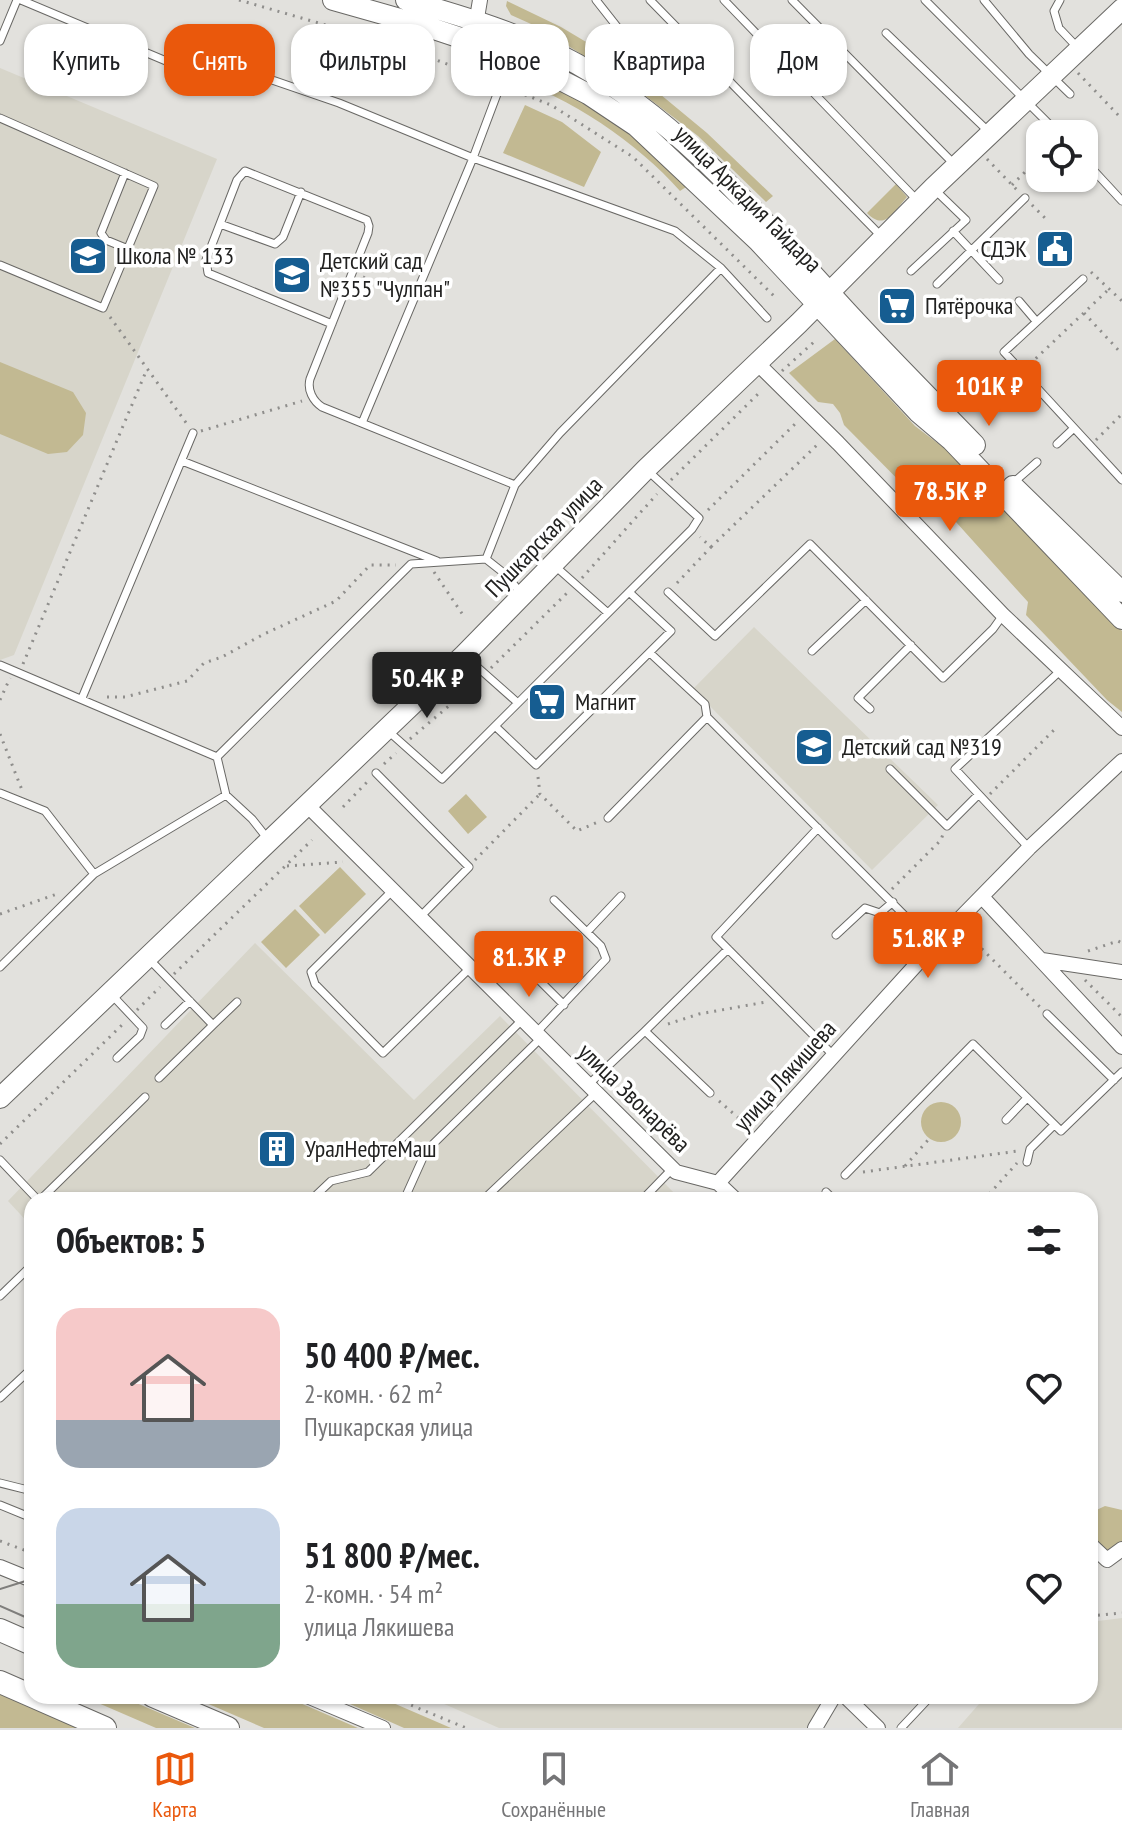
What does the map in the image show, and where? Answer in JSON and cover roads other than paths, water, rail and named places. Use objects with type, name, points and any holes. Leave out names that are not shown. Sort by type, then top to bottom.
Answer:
[{"type":"main road","name":"улица Аркадия Гайдара","points":[[333,0],[451,35]]},
{"type":"main road","name":"улица Аркадия Гайдара","points":[[406,0],[479,10],[493,24]]},
{"type":"main road","name":"Пушкарская улица","points":[[0,1098],[464,655],[646,469],[1122,8]]},
{"type":"main road","name":"улица Аркадия Гайдара","points":[[569,81],[636,126],[822,298]]},
{"type":"main road","name":"улица Аркадия Гайдара","points":[[627,96],[679,137],[733,187],[822,298]]},
{"type":"main road","points":[[822,298],[1007,489],[1122,619]]},
{"type":"main road","points":[[1007,489],[1122,592]]},
{"type":"main road","points":[[0,1630],[24,1640]]},
{"type":"main road","points":[[0,1682],[24,1693]]},
{"type":"main road","points":[[50,1704],[105,1728]]},
{"type":"main road","points":[[172,1704],[228,1728]]},
{"type":"street","points":[[757,363],[775,378],[1003,615],[1122,728]]},
{"type":"street","name":"улица Лякишева","points":[[718,1183],[934,945],[1029,848],[1122,761]]},
{"type":"street","name":"улица Звонарёва","points":[[308,806],[672,1169],[718,1183],[728,1192]]},
{"type":"street","points":[[983,898],[1122,1047]]},
{"type":"street","points":[[1042,960],[1122,972]]},
{"type":"street","points":[[1098,1552],[1107,1560],[1122,1549]]},
{"type":"street","points":[[0,1567],[24,1577]]},
{"type":"street","points":[[326,1704],[383,1728]]},
{"type":"street","points":[[815,1728],[829,1704]]},
{"type":"street","points":[[853,1704],[878,1728]]},
{"type":"lane","points":[[0,41],[19,0],[197,74],[252,73],[339,103],[473,158],[675,231],[721,268],[767,318]]},
{"type":"lane","points":[[596,0],[615,24]]},
{"type":"lane","points":[[650,0],[882,238]]},
{"type":"lane","points":[[724,0],[926,195],[966,220],[911,271]]},
{"type":"lane","points":[[792,0],[956,166]]},
{"type":"lane","points":[[925,0],[1046,120]]},
{"type":"lane","points":[[984,0],[1029,54],[1070,94]]},
{"type":"lane","points":[[1060,0],[1054,11],[1059,28],[1079,48]]},
{"type":"lane","points":[[1117,0],[1122,8]]},
{"type":"lane","points":[[886,33],[983,141]]},
{"type":"lane","points":[[362,423],[473,158],[496,96]]},
{"type":"lane","points":[[0,118],[154,186],[103,308],[0,265]]},
{"type":"lane","points":[[332,324],[208,273],[206,260],[237,180],[245,171],[367,220],[369,226],[368,233],[332,324],[308,383],[313,398],[322,407],[515,485]]},
{"type":"lane","points":[[125,173],[101,233],[106,240],[128,249]]},
{"type":"lane","points":[[1098,175],[1122,201]]},
{"type":"lane","points":[[220,224],[269,243],[279,242],[301,192]]},
{"type":"lane","points":[[937,284],[1025,198]]},
{"type":"lane","points":[[953,231],[999,280]]},
{"type":"lane","points":[[486,559],[515,485],[560,433],[721,268]]},
{"type":"lane","points":[[1083,279],[1004,352],[1122,480]]},
{"type":"lane","points":[[1019,301],[1036,321]]},
{"type":"lane","points":[[1057,444],[1074,428]]},
{"type":"lane","points":[[82,698],[193,433]]},
{"type":"lane","points":[[182,461],[440,562]]},
{"type":"lane","points":[[1007,489],[1037,462]]},
{"type":"lane","points":[[386,728],[442,779],[692,529],[699,518],[646,469]]},
{"type":"lane","points":[[668,592],[715,636],[810,544],[943,678],[993,629],[1003,615]]},
{"type":"lane","points":[[217,757],[411,564],[486,559],[505,574],[523,595]]},
{"type":"lane","points":[[553,565],[608,613]]},
{"type":"lane","points":[[495,726],[536,765],[650,653],[671,631],[629,592]]},
{"type":"lane","points":[[812,651],[866,600]]},
{"type":"lane","points":[[870,709],[858,698],[911,645]]},
{"type":"lane","points":[[650,653],[705,704],[707,717],[934,945]]},
{"type":"lane","points":[[464,655],[518,703]]},
{"type":"lane","points":[[0,665],[217,757]]},
{"type":"lane","points":[[0,673],[17,670]]},
{"type":"lane","points":[[1029,848],[955,769],[1060,671]]},
{"type":"lane","points":[[608,818],[707,717]]},
{"type":"lane","points":[[217,757],[226,795],[252,819],[269,841]]},
{"type":"lane","points":[[890,769],[947,826],[981,798]]},
{"type":"lane","points":[[376,773],[469,867],[420,917]]},
{"type":"lane","points":[[0,793],[45,811],[94,874]]},
{"type":"lane","points":[[0,967],[94,874],[226,795]]},
{"type":"lane","points":[[818,828],[716,937],[833,1055]]},
{"type":"lane","points":[[393,890],[311,972],[315,984],[383,1053],[471,967]]},
{"type":"lane","points":[[587,932],[621,896]]},
{"type":"lane","points":[[408,1192],[426,1151],[539,1036],[606,959],[606,952],[554,900]]},
{"type":"lane","points":[[836,935],[865,908],[880,913],[893,902]]},
{"type":"lane","points":[[491,1192],[728,949]]},
{"type":"lane","points":[[513,954],[564,1005]]},
{"type":"lane","points":[[147,957],[213,1025]]},
{"type":"lane","points":[[110,993],[140,1024],[142,1032],[117,1058]]},
{"type":"lane","points":[[165,1025],[190,1001]]},
{"type":"lane","points":[[159,1078],[237,1002]]},
{"type":"lane","points":[[1047,1014],[1114,1080]]},
{"type":"lane","points":[[319,1192],[331,1181],[368,1172],[523,1019]]},
{"type":"lane","points":[[645,1031],[710,1093]]},
{"type":"lane","points":[[845,1175],[973,1044],[1061,1131],[1122,1072]]},
{"type":"lane","points":[[47,1192],[145,1097]]},
{"type":"lane","points":[[1006,1120],[1027,1098]]},
{"type":"lane","points":[[1027,1162],[1030,1149],[1054,1125]]},
{"type":"lane","points":[[0,1160],[31,1192]]},
{"type":"lane","points":[[0,1174],[7,1167]]},
{"type":"lane","points":[[650,1192],[672,1169]]},
{"type":"lane","points":[[0,1296],[24,1273]]},
{"type":"lane","points":[[0,1398],[24,1376]]},
{"type":"lane","points":[[0,1483],[24,1489]]},
{"type":"lane","points":[[0,1505],[24,1515]]},
{"type":"lane","points":[[901,1728],[924,1704]]},
{"type":"tram line","points":[[0,1589],[24,1582]]},
{"type":"tram line","points":[[0,1606],[24,1616]]},
{"type":"place","name":"СДЭК","points":[[1055,249]]},
{"type":"place","name":"Школа № 133","points":[[88,256]]},
{"type":"place","name":"Детский сад №355 \"Чулпан\"","points":[[292,275]]},
{"type":"place","name":"Пятёрочка","points":[[897,306]]},
{"type":"place","name":"Магнит","points":[[547,702]]},
{"type":"place","name":"Детский сад №319","points":[[814,747]]},
{"type":"place","name":"УралНефтеМаш","points":[[277,1149]]}]
